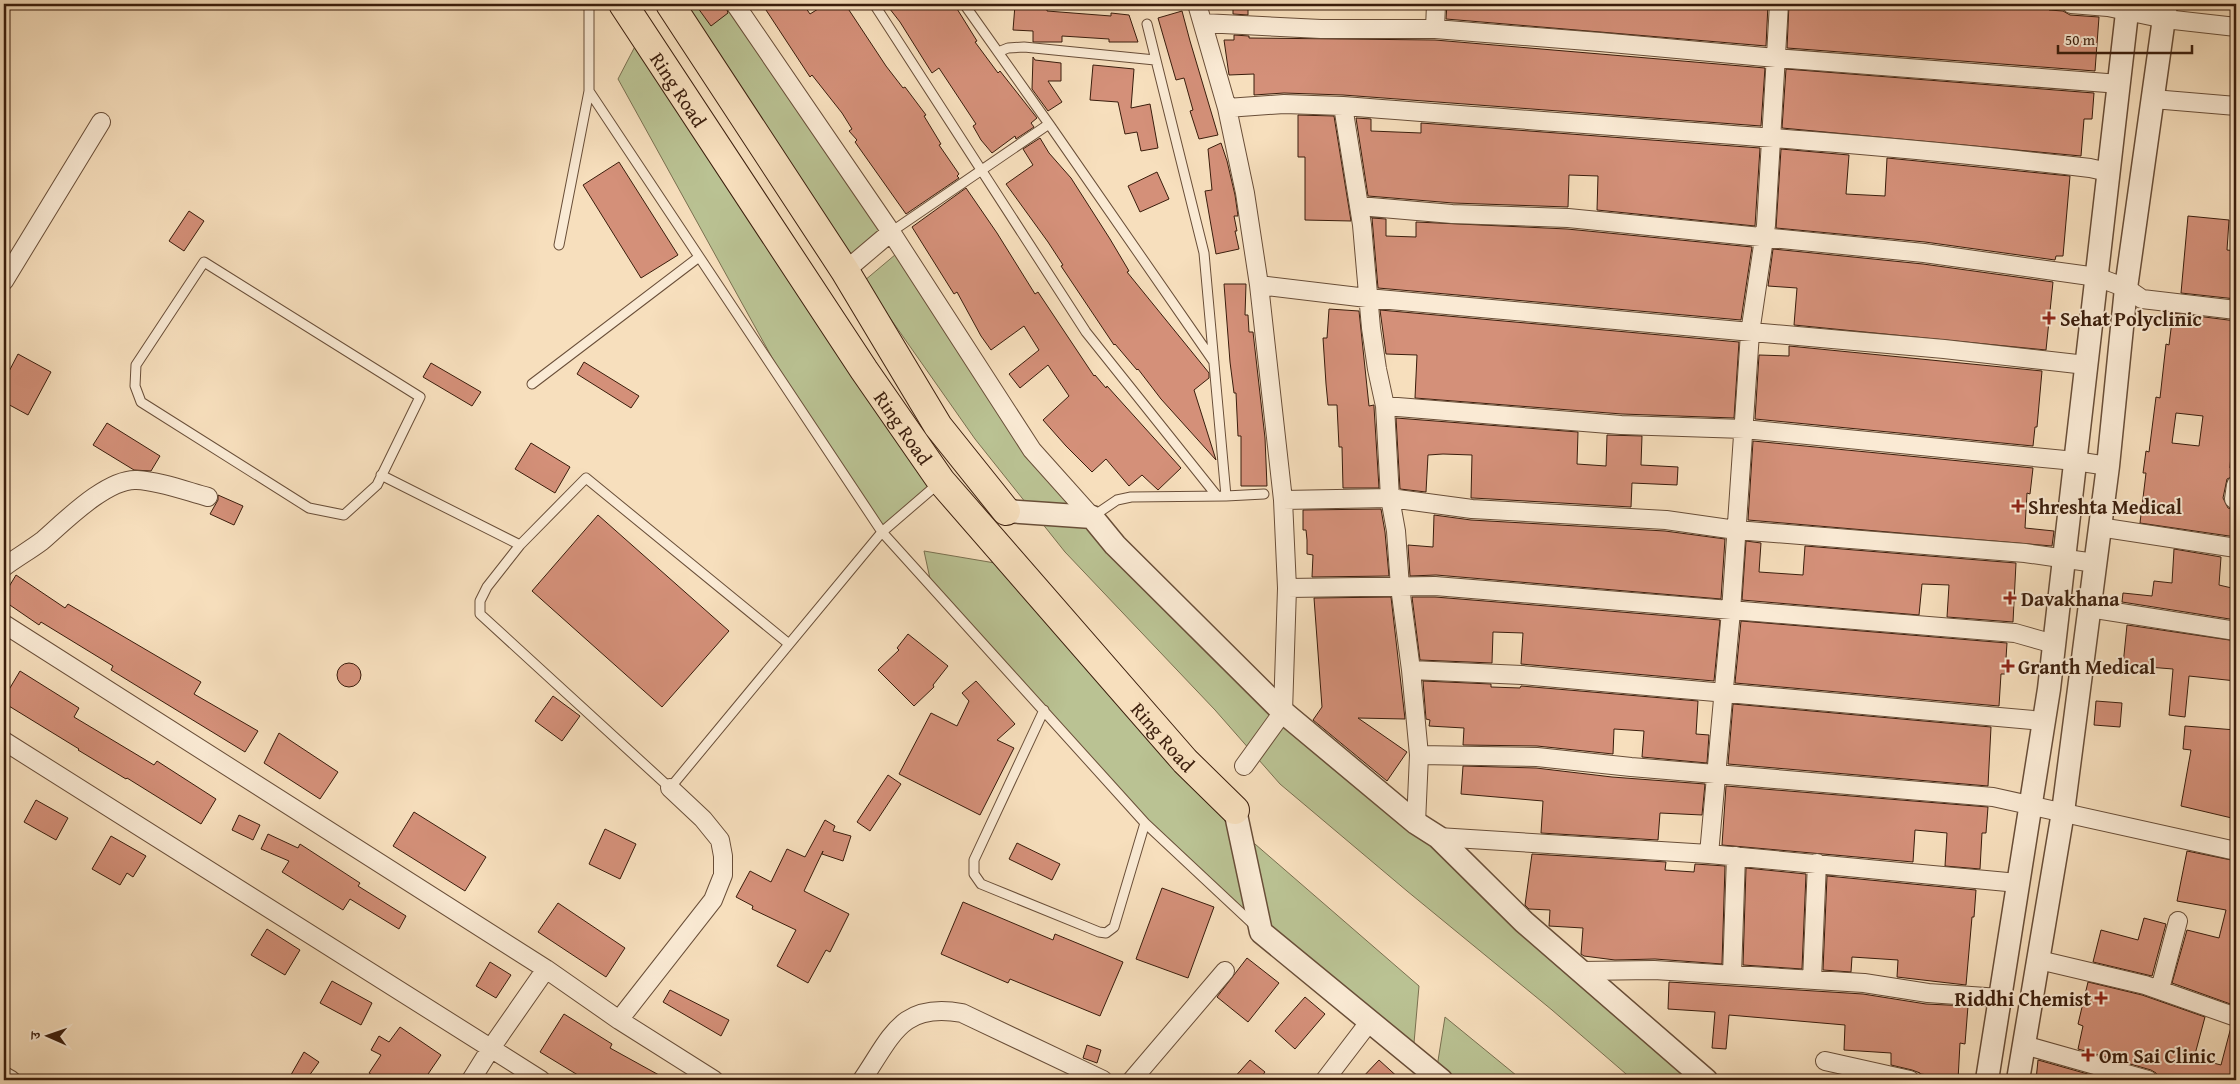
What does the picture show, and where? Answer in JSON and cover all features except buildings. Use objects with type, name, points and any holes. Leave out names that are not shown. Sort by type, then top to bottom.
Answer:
[{"type":"main road","name":"Ring Road","points":[[623,4],[864,370],[941,481],[1185,760],[1234,810]]},
{"type":"main road","name":"Ring Road","points":[[670,4],[845,270],[938,426],[1006,511]]},
{"type":"street","points":[[735,4],[891,232],[1032,450],[1115,545],[1283,712],[1416,822],[1438,837],[1524,922],[1706,1080]]},
{"type":"street","points":[[1198,4],[1227,108],[1245,193],[1258,285],[1283,500],[1287,588],[1283,712],[1244,766]]},
{"type":"street","points":[[1435,29],[1436,4]]},
{"type":"street","points":[[1709,854],[1731,611],[1750,333],[1764,238],[1772,139],[1779,4]]},
{"type":"street","points":[[2070,4],[2166,11],[2236,27]]},
{"type":"street","points":[[1987,1080],[2044,721],[2128,7]]},
{"type":"street","points":[[2018,1080],[2063,812],[2108,466],[2126,288],[2166,11]]},
{"type":"street","points":[[1203,24],[1321,29],[1435,29],[1776,58],[2120,84]]},
{"type":"street","points":[[2153,99],[2236,106]]},
{"type":"street","points":[[1227,108],[1284,104],[1343,106],[1665,128],[1772,139],[1930,150],[1976,157],[2090,168],[2108,172]]},
{"type":"street","points":[[1343,106],[1359,206],[1367,298],[1377,369],[1385,406],[1390,498],[1396,531],[1400,587],[1411,670],[1419,755],[1416,822]]},
{"type":"street","points":[[4,281],[101,122]]},
{"type":"street","points":[[1359,206],[1452,214],[1568,218],[1924,254],[2096,277],[2126,288],[2142,299],[2236,310]]},
{"type":"street","points":[[845,270],[891,232]]},
{"type":"street","points":[[1258,285],[1367,298],[1944,349],[2086,365]]},
{"type":"street","points":[[1385,406],[1621,425],[1744,429],[2075,461],[2108,466]]},
{"type":"street","points":[[4,567],[41,541],[58,524],[116,484],[136,480],[208,497]]},
{"type":"street","points":[[2236,485],[2234,499],[2236,500]]},
{"type":"street","points":[[1283,500],[1390,498],[1472,509],[1666,520],[1736,530],[2026,553],[2095,563]]},
{"type":"street","points":[[1006,511],[1092,517]]},
{"type":"street","points":[[2099,526],[2236,548]]},
{"type":"street","points":[[1287,588],[1435,586],[2015,633],[2054,644]]},
{"type":"street","points":[[2089,608],[2236,631]]},
{"type":"street","points":[[4,624],[546,969],[619,1020],[714,1080]]},
{"type":"street","points":[[1411,670],[1522,675],[2044,721]]},
{"type":"street","points":[[4,741],[541,1080]]},
{"type":"street","points":[[1419,755],[1537,757],[1631,767],[1993,797],[2236,851]]},
{"type":"street","points":[[619,1020],[713,900],[724,875],[720,840],[703,819],[670,788]]},
{"type":"street","points":[[1234,810],[1261,932],[1441,1080]]},
{"type":"street","points":[[1438,837],[1736,856],[2018,884]]},
{"type":"street","points":[[1732,975],[1736,856]]},
{"type":"street","points":[[1812,980],[1817,863]]},
{"type":"street","points":[[2160,989],[2178,921]]},
{"type":"street","points":[[2039,960],[2160,989],[2236,1017]]},
{"type":"street","points":[[471,1080],[490,1048],[546,969]]},
{"type":"street","points":[[1132,1080],[1225,970]]},
{"type":"street","points":[[1581,971],[1654,970],[1864,983],[1928,993],[2000,998]]},
{"type":"street","points":[[862,1080],[902,1024],[913,1015],[943,1010],[962,1013],[1104,1080]]},
{"type":"street","points":[[1325,1080],[1370,1021]]},
{"type":"street","points":[[1993,1037],[2148,1080]]},
{"type":"street","points":[[1825,1061],[1910,1080]]},
{"type":"street","points":[[4,1076],[11,1080]]},
{"type":"lane","points":[[559,245],[590,91],[589,4]]},
{"type":"lane","points":[[874,4],[1086,332],[1221,496]]},
{"type":"lane","points":[[964,4],[1214,363]]},
{"type":"lane","points":[[1147,24],[1204,253],[1214,363],[1221,496]]},
{"type":"lane","points":[[998,52],[1008,48],[1024,47],[1155,60]]},
{"type":"lane","points":[[590,91],[698,257],[882,532],[1145,823],[1261,932]]},
{"type":"lane","points":[[891,232],[1049,124]]},
{"type":"lane","points":[[532,384],[698,257]]},
{"type":"lane","points":[[204,262],[420,397],[382,475],[377,485],[344,515],[310,508],[140,402],[135,386],[136,365],[204,262]]},
{"type":"lane","points":[[382,475],[520,546]]},
{"type":"lane","points":[[789,644],[586,478],[520,546],[487,587],[480,601],[480,614],[670,788],[882,532],[941,481]]},
{"type":"lane","points":[[1092,517],[1117,500],[1131,497],[1264,494]]},
{"type":"lane","points":[[1044,710],[974,860],[976,879],[981,884],[1099,932],[1106,932],[1114,927],[1145,823]]},
{"type":"green space","points":[[670,4],[735,4],[891,232],[845,271]]},
{"type":"green space","points":[[642,33],[941,481],[882,532],[806,419],[618,79]]},
{"type":"green space","points":[[902,249],[1032,450],[1283,712],[1706,1080],[1633,1080],[1552,1010],[1280,784],[1215,710],[1065,552],[975,439],[864,281]]},
{"type":"green space","points":[[924,551],[995,563],[1203,799],[1419,986],[1414,1043],[1370,1021],[1199,879],[1120,796],[932,588]]},
{"type":"green space","points":[[1445,1017],[1522,1080],[1454,1080],[1437,1067]]},
{"type":"place","name":"Sehat Polyclinic","points":[[2049,318]]},
{"type":"place","name":"Shreshta Medical","points":[[2018,506]]},
{"type":"place","name":"Davakhana","points":[[2010,598]]},
{"type":"place","name":"Granth Medical","points":[[2008,666]]},
{"type":"place","name":"Riddhi Chemist","points":[[2101,998]]},
{"type":"place","name":"Om Sai Clinic","points":[[2088,1055]]}]
